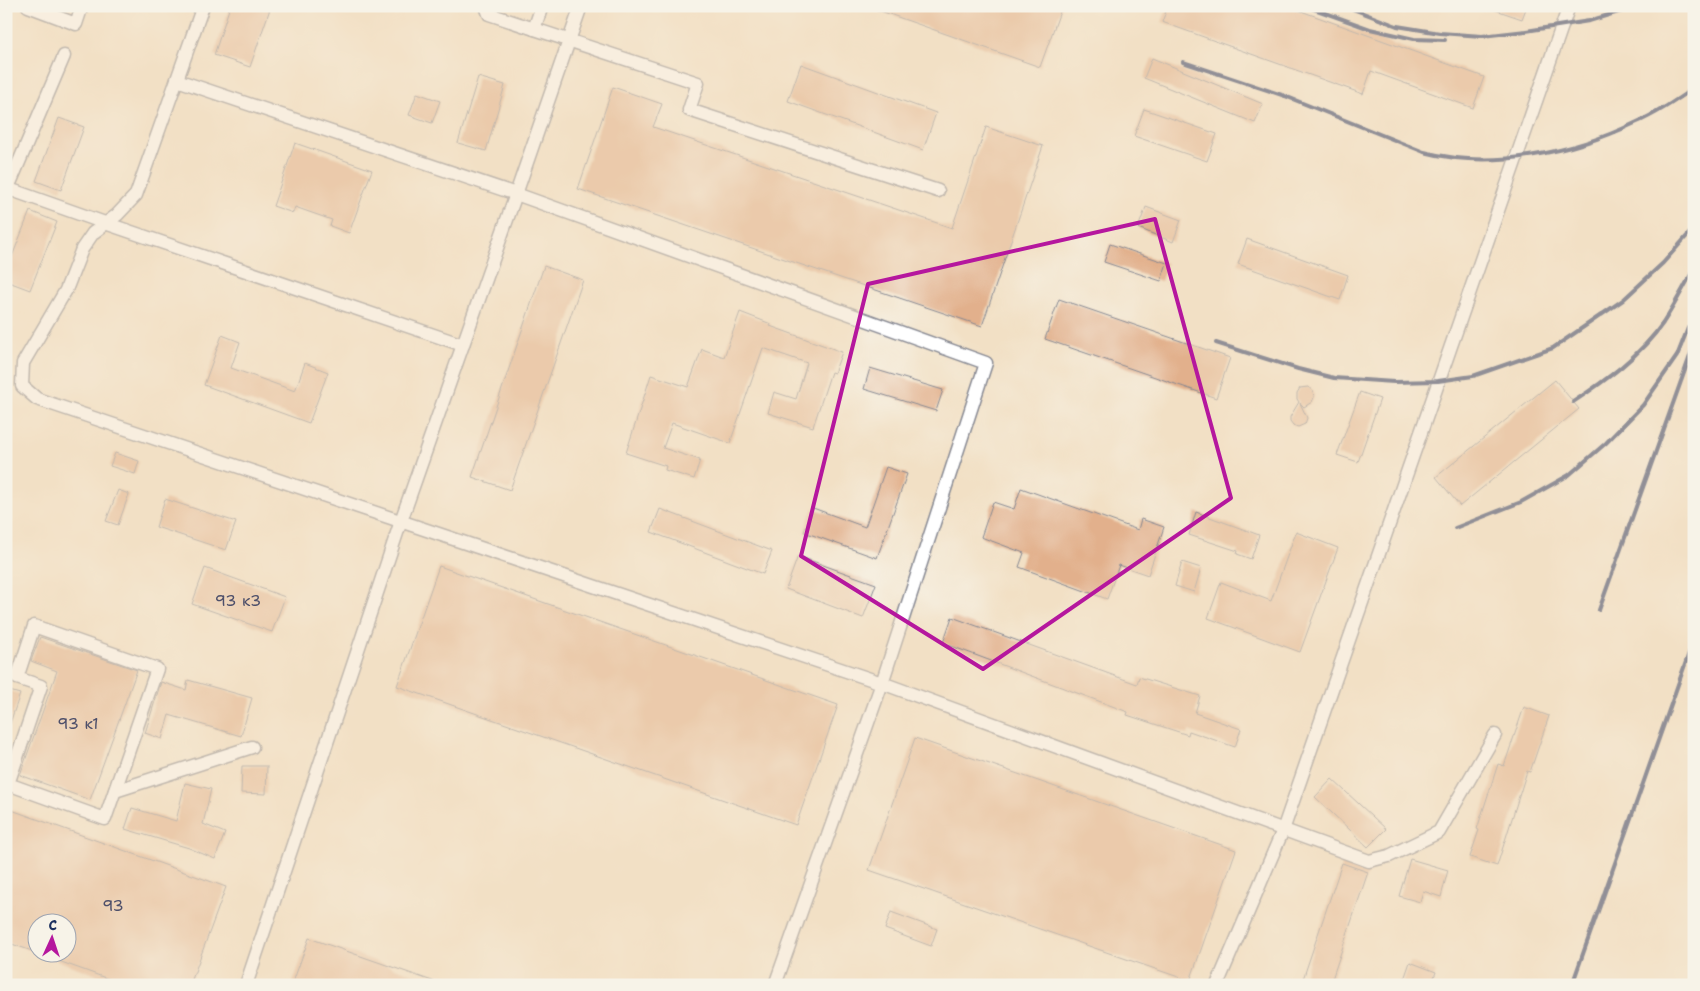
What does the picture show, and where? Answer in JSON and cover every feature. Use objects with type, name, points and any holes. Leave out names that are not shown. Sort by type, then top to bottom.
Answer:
[{"type":"lane","points":[[28,6],[76,24],[82,6]]},
{"type":"lane","points":[[203,6],[136,194],[117,215],[93,233],[82,249],[66,290],[24,363],[22,386],[37,399],[882,683],[1369,861],[1389,856],[1439,832],[1495,734]]},
{"type":"lane","points":[[486,6],[488,14],[698,83],[689,110],[938,191]]},
{"type":"lane","points":[[534,30],[542,6]]},
{"type":"lane","points":[[246,985],[401,521],[581,6]]},
{"type":"lane","points":[[1217,985],[1283,830],[1569,6]]},
{"type":"lane","points":[[64,56],[7,188],[463,345]]},
{"type":"lane","points":[[177,80],[516,194],[986,363],[882,683],[775,985]]},
{"type":"lane","points":[[34,626],[157,669],[105,819],[8,784],[10,766],[41,686],[17,678],[34,626]]},
{"type":"lane","points":[[115,791],[252,748]]},
{"type":"highlighted area","points":[[1155,219],[1231,498],[983,669],[801,556],[868,284]]},
{"type":"building","points":[[230,6],[271,6],[250,67],[214,55]]},
{"type":"building","points":[[872,6],[1062,6],[1040,67],[872,8]]},
{"type":"building","points":[[1168,6],[1287,6],[1484,77],[1473,108],[1371,71],[1363,94],[1162,22]]},
{"type":"building","points":[[1491,6],[1527,6],[1522,19],[1490,8]]},
{"type":"building","points":[[1152,58],[1263,104],[1255,123],[1144,78]]},
{"type":"building","points":[[801,64],[936,113],[923,150],[788,101]]},
{"type":"building","points":[[478,77],[505,85],[486,151],[458,143]]},
{"type":"building","points":[[613,87],[662,104],[653,127],[952,228],[986,127],[1043,146],[982,326],[578,189]]},
{"type":"building","points":[[417,93],[440,101],[432,123],[409,115]]},
{"type":"building","points":[[1144,109],[1217,134],[1207,161],[1134,136]]},
{"type":"building","points":[[59,118],[84,127],[61,190],[36,181]]},
{"type":"building","points":[[295,143],[372,170],[349,233],[330,226],[332,220],[295,207],[293,213],[273,206]]},
{"type":"building","points":[[1146,207],[1181,220],[1173,242],[1138,228]]},
{"type":"building","points":[[30,211],[57,222],[30,290],[6,281],[6,272]]},
{"type":"building","points":[[1247,239],[1348,275],[1340,300],[1238,264]]},
{"type":"building","points":[[1110,244],[1167,263],[1161,281],[1104,262]]},
{"type":"building","points":[[544,266],[583,280],[510,490],[472,477]]},
{"type":"building","points":[[1059,299],[1230,358],[1216,398],[1045,339]]},
{"type":"building","points":[[740,312],[771,324],[770,326],[842,352],[834,373],[831,372],[813,427],[768,413],[774,392],[796,399],[807,363],[763,348],[730,443],[672,423],[663,448],[700,460],[694,479],[665,470],[666,466],[626,453],[651,375],[688,387],[702,349],[724,357]]},
{"type":"building","points":[[222,335],[240,342],[231,368],[295,391],[305,363],[328,372],[309,423],[204,385]]},
{"type":"building","points":[[870,368],[943,390],[936,411],[864,389]]},
{"type":"building","points":[[1555,380],[1579,409],[1460,506],[1436,477]]},
{"type":"building","points":[[1308,387],[1313,391],[1314,397],[1312,402],[1304,407],[1300,403],[1307,418],[1305,424],[1298,427],[1293,425],[1290,417],[1299,402],[1297,393],[1300,388]]},
{"type":"building","points":[[1360,392],[1380,399],[1358,462],[1337,455]]},
{"type":"building","points":[[115,453],[139,461],[135,474],[110,466]]},
{"type":"building","points":[[886,467],[907,474],[877,558],[804,532],[813,508],[865,527]]},
{"type":"building","points":[[1021,488],[1138,530],[1141,519],[1164,527],[1148,575],[1119,565],[1107,599],[1019,567],[1024,553],[981,537],[993,502],[1014,509]]},
{"type":"building","points":[[118,490],[129,494],[118,525],[106,521]]},
{"type":"building","points":[[165,499],[236,522],[226,550],[156,527]]},
{"type":"building","points":[[660,509],[772,551],[763,574],[651,532]]},
{"type":"building","points":[[1196,512],[1259,535],[1251,559],[1237,554],[1238,551],[1189,535]]},
{"type":"building","points":[[1296,532],[1338,548],[1300,652],[1208,618],[1221,582],[1271,601]]},
{"type":"building","points":[[798,556],[876,584],[863,618],[786,589]]},
{"type":"building","points":[[1182,562],[1201,568],[1194,592],[1175,586]]},
{"type":"building","points":[[439,566],[838,705],[796,825],[397,686]]},
{"type":"building","points":[[205,568],[285,597],[272,632],[192,604]]},
{"type":"building","points":[[952,617],[1137,684],[1139,677],[1200,696],[1195,713],[1241,729],[1235,747],[1189,731],[1188,735],[1127,715],[1128,712],[943,643]]},
{"type":"building","points":[[40,637],[137,670],[90,800],[20,775],[57,671],[31,661]]},
{"type":"building","points":[[188,680],[252,698],[241,736],[169,715],[162,739],[145,733],[161,682],[186,690]]},
{"type":"building","points":[[6,690],[20,694],[8,729],[6,729]]},
{"type":"building","points":[[1524,707],[1549,716],[1530,772],[1527,771],[1497,866],[1470,857],[1498,764],[1504,766]]},
{"type":"building","points":[[915,738],[1236,850],[1190,981],[869,870]]},
{"type":"building","points":[[242,766],[267,766],[266,794],[241,793]]},
{"type":"building","points":[[1332,779],[1386,829],[1368,847],[1315,797]]},
{"type":"building","points":[[185,783],[211,789],[203,824],[225,833],[215,859],[189,848],[125,829],[132,808],[176,821]]},
{"type":"building","points":[[6,808],[226,887],[190,985],[125,985],[67,964],[78,964],[78,914],[28,914],[28,950],[6,942]]},
{"type":"building","points":[[1410,859],[1448,870],[1441,897],[1423,891],[1420,902],[1399,896]]},
{"type":"building","points":[[1342,863],[1368,872],[1330,985],[1301,985]]},
{"type":"building","points":[[891,912],[937,929],[931,946],[885,929]]},
{"type":"building","points":[[309,938],[438,983],[438,985],[292,985]]},
{"type":"building","points":[[1410,962],[1436,972],[1431,985],[1402,985]]},
{"type":"railway","points":[[1306,6],[1370,29],[1414,39],[1445,40]]},
{"type":"railway","points":[[1345,6],[1397,26],[1440,33],[1482,36],[1589,21],[1638,6]]},
{"type":"railway","points":[[1183,62],[1285,96],[1424,152],[1450,157],[1477,159],[1532,156],[1585,143],[1611,134],[1643,119],[1694,88]]},
{"type":"railway","points":[[1216,343],[1298,369],[1334,378],[1394,382],[1438,381],[1473,376],[1553,348],[1623,300],[1663,263],[1694,228]]},
{"type":"railway","points":[[1573,402],[1610,376],[1644,346],[1663,323],[1694,269]]},
{"type":"railway","points":[[1455,528],[1521,502],[1569,475],[1606,443],[1643,405],[1677,356],[1688,328]]},
{"type":"railway","points":[[1599,610],[1694,345]]},
{"type":"railway","points":[[1572,985],[1694,639]]}]
